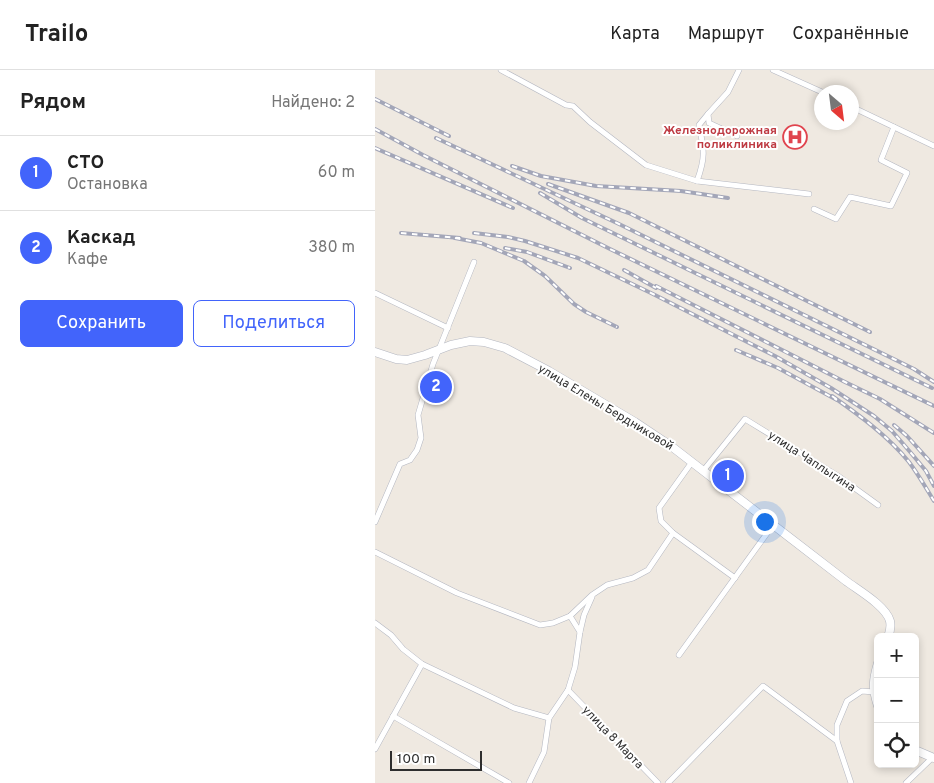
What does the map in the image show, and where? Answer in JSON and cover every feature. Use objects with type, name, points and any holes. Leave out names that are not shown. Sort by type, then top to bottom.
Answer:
[{"type":"street","points":[[501,70],[566,105],[573,106],[590,122],[646,164],[697,181],[809,194]]},
{"type":"street","points":[[697,181],[702,167],[704,152],[699,125],[728,92],[739,70]]},
{"type":"street","points":[[773,70],[814,88]]},
{"type":"street","points":[[859,111],[934,146]]},
{"type":"street","points":[[708,114],[709,123],[737,136]]},
{"type":"street","points":[[815,209],[836,218],[850,197],[891,206],[907,173],[881,160],[894,127]]},
{"type":"street","points":[[375,522],[400,464],[410,460],[417,450],[421,438],[418,415],[433,364],[474,262]]},
{"type":"street","points":[[375,293],[447,328]]},
{"type":"street","name":"улица Елены Бердниковой","points":[[375,352],[396,359],[407,360],[451,345],[470,341],[484,342],[505,348],[549,371],[635,422],[693,462],[875,602],[890,621],[890,633]]},
{"type":"street","name":"улица Чаплыгина","points":[[703,471],[745,419],[838,476],[879,505]]},
{"type":"street","points":[[693,462],[659,508],[661,521],[673,533],[735,578]]},
{"type":"street","points":[[679,655],[773,525]]},
{"type":"street","points":[[375,552],[457,593],[540,625],[553,623],[570,616],[592,595],[607,586],[633,578],[648,570],[673,533]]},
{"type":"street","points":[[529,783],[544,752],[549,718],[568,690],[575,667],[584,615],[592,595]]},
{"type":"street","points":[[570,616],[580,632]]},
{"type":"street","points":[[375,623],[391,634],[403,649],[422,664],[514,708],[549,718]]},
{"type":"street","points":[[375,749],[422,664]]},
{"type":"street","points":[[851,783],[837,741],[837,725],[847,701],[862,691],[873,692],[874,676]]},
{"type":"street","points":[[668,783],[763,686],[837,741]]},
{"type":"street","name":"улица 8 Марта","points":[[568,690],[658,783]]},
{"type":"street","points":[[393,716],[509,783]]},
{"type":"street","points":[[906,783],[933,758],[919,752]]},
{"type":"railway","points":[[375,99],[449,136]]},
{"type":"railway","points":[[375,129],[610,249],[934,406]]},
{"type":"railway","points":[[436,138],[619,224],[914,369],[934,382]]},
{"type":"railway","points":[[375,148],[513,208]]},
{"type":"railway","points":[[512,166],[541,176],[596,186],[681,191],[728,198]]},
{"type":"railway","points":[[548,184],[629,213],[870,332]]},
{"type":"railway","points":[[540,193],[582,218],[932,388]]},
{"type":"railway","points":[[401,233],[460,238]]},
{"type":"railway","points":[[474,233],[525,241],[578,258],[775,356],[831,388],[874,416],[892,431],[911,453],[926,471],[934,486]]},
{"type":"railway","points":[[455,238],[481,243],[524,261],[545,276],[574,304],[617,327]]},
{"type":"railway","points":[[505,248],[527,252],[570,268]]},
{"type":"railway","points":[[624,270],[656,288]]},
{"type":"railway","points":[[656,286],[880,399],[934,433]]},
{"type":"railway","points":[[736,350],[778,368],[837,400]]},
{"type":"railway","points":[[832,396],[873,426],[901,452],[916,471],[934,501]]},
{"type":"railway","points":[[894,425],[907,436],[934,466]]},
{"type":"place","name":"Железнодорожная поликлиника","points":[[795,137]]},
{"type":"place","name":"Каскад","points":[[436,387]]},
{"type":"place","name":"СТО","points":[[728,476]]}]
